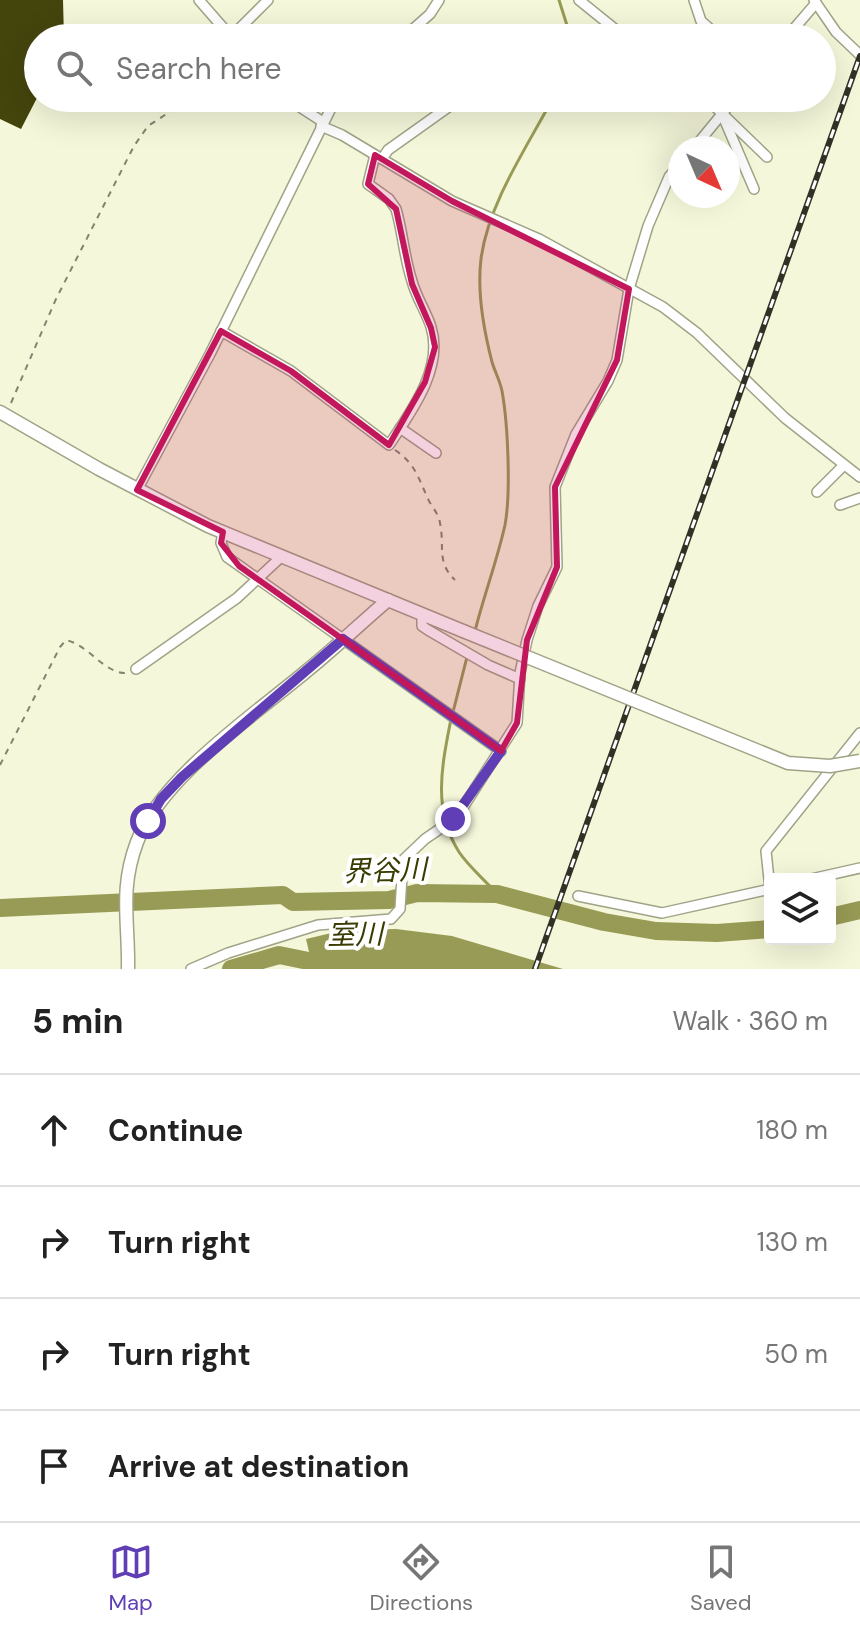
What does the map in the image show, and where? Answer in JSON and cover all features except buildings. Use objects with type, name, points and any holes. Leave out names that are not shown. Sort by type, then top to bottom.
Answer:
[{"type":"street","points":[[199,0],[220,24]]},
{"type":"street","points":[[245,24],[268,0]]},
{"type":"street","points":[[419,24],[439,0]]},
{"type":"street","points":[[579,0],[609,24]]},
{"type":"street","points":[[694,0],[704,24]]},
{"type":"street","points":[[797,24],[815,1],[831,24]]},
{"type":"street","points":[[836,32],[860,55]]},
{"type":"street","points":[[305,112],[452,201],[539,239],[678,317],[785,418],[860,477]]},
{"type":"street","points":[[137,490],[221,331],[328,112]]},
{"type":"street","points":[[221,331],[291,371],[389,445],[425,382],[435,347],[431,328],[412,284],[396,209],[389,199],[368,184],[379,157],[441,112]]},
{"type":"street","points":[[704,136],[722,114]]},
{"type":"street","points":[[722,114],[767,157]]},
{"type":"street","points":[[722,114],[754,189]]},
{"type":"street","points":[[191,969],[228,953],[299,930],[334,922],[391,919],[400,909],[401,867],[407,854],[446,825],[501,751],[517,723],[520,679],[530,628],[557,567],[555,487],[576,434],[617,360],[629,289],[668,179]]},
{"type":"street","points":[[3,414],[137,490],[223,532],[422,615],[788,763],[830,766],[860,761]]},
{"type":"street","points":[[400,428],[436,453]]},
{"type":"street","points":[[817,492],[844,465]]},
{"type":"street","points":[[840,505],[860,498]]},
{"type":"street","points":[[223,532],[221,543],[227,557],[501,751]]},
{"type":"street","points":[[136,669],[226,607],[281,557]]},
{"type":"street","points":[[128,969],[125,896],[138,838],[161,799],[205,756],[388,600]]},
{"type":"street","points":[[422,615],[422,626],[428,630],[488,665],[520,679]]},
{"type":"street","points":[[768,873],[766,851],[860,733]]},
{"type":"street","points":[[836,873],[860,868]]},
{"type":"street","points":[[578,896],[662,913],[764,890]]},
{"type":"path","points":[[3,414],[134,146],[148,126],[169,112]]},
{"type":"path","points":[[389,445],[410,461],[420,476],[439,518],[444,570],[455,580]]},
{"type":"path","points":[[0,765],[66,640],[91,652],[117,673],[125,674],[136,669]]},
{"type":"highlighted area","points":[[375,155],[452,201],[629,289],[617,360],[555,487],[557,567],[527,640],[517,723],[501,751],[239,566],[221,543],[223,532],[137,490],[221,331],[291,371],[389,445],[425,382],[435,347],[431,328],[412,284],[396,209],[368,184]]},
{"type":"water","points":[[396,929],[452,936],[563,969],[313,969],[306,939],[344,930]]},
{"type":"waterway","points":[[559,0],[567,24]]},
{"type":"waterway","points":[[475,631],[505,525],[508,477],[502,391],[492,362],[482,311],[481,259],[500,197],[545,112]]},
{"type":"waterway","points":[[453,712],[467,657]]},
{"type":"waterway","points":[[451,719],[442,770],[445,820],[459,852],[497,894]]},
{"type":"waterway","name":"界谷川","points":[[0,908],[283,895],[293,902],[389,900],[417,893],[497,894],[604,922],[656,931],[717,933],[764,929]]},
{"type":"waterway","name":"界谷川","points":[[836,916],[860,910]]},
{"type":"waterway","name":"室川","points":[[231,969],[279,955],[333,966]]},
{"type":"railway","points":[[535,969],[860,56]]},
{"type":"route","points":[[148,821],[161,799],[182,777],[343,639],[501,751],[453,819]]}]
